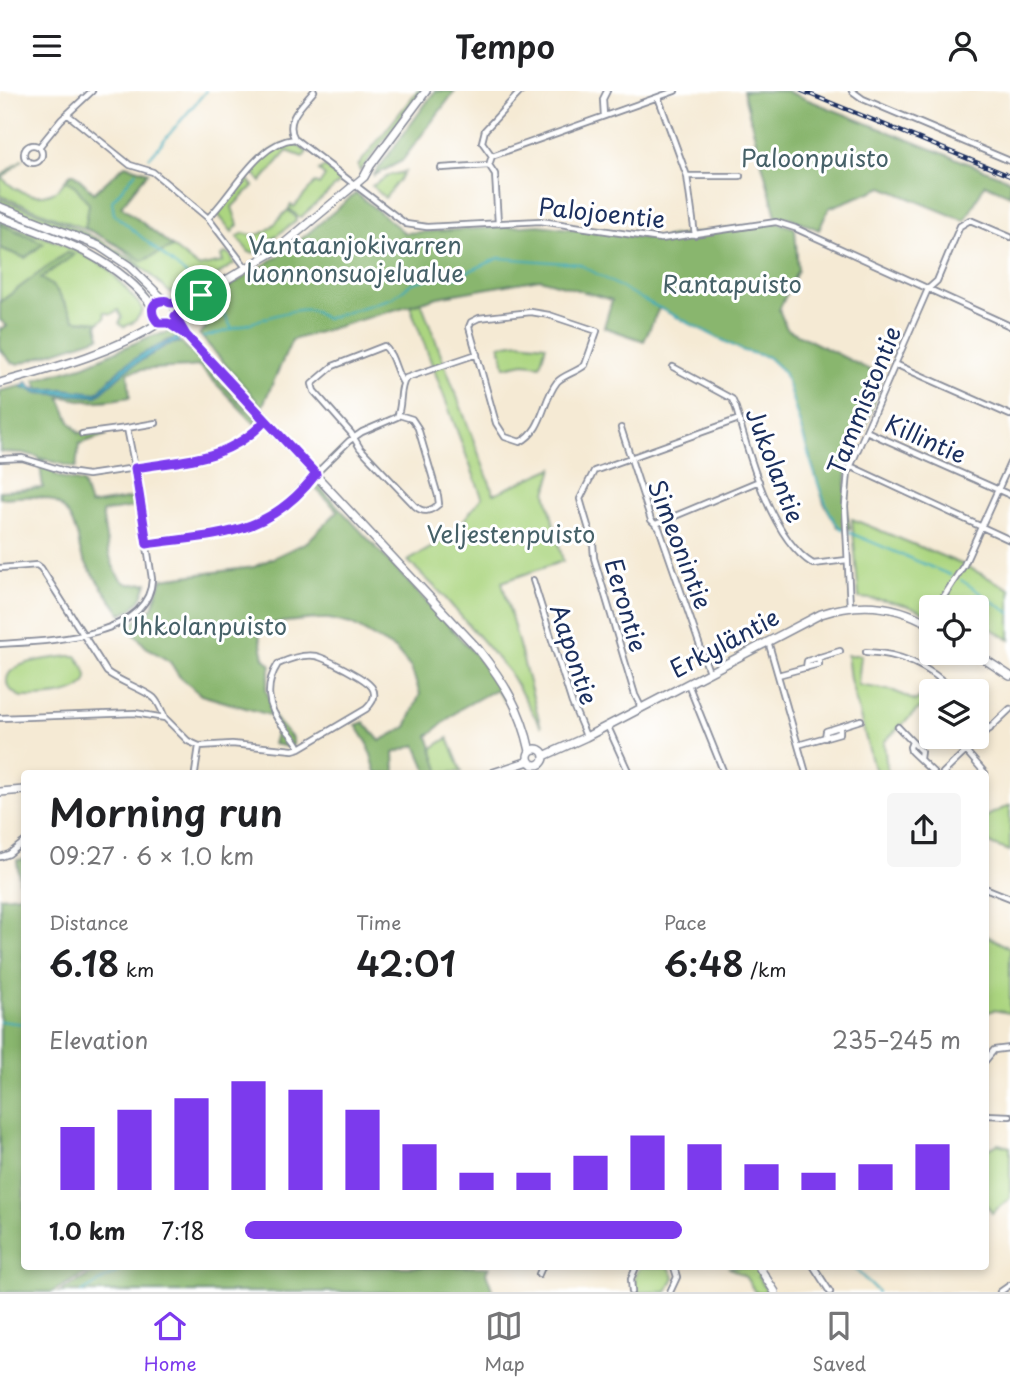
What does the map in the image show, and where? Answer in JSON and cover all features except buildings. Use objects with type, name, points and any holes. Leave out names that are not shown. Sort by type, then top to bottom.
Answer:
[{"type":"street","points":[[39,147],[67,114],[92,91]]},
{"type":"street","points":[[208,218],[264,152],[278,143],[295,139],[290,131],[293,118],[314,91]]},
{"type":"street","points":[[168,323],[201,295],[247,269],[309,225],[354,185],[426,91]]},
{"type":"street","points":[[492,156],[482,142],[485,130],[521,91]]},
{"type":"street","points":[[604,116],[603,100],[607,91]]},
{"type":"street","points":[[492,156],[675,91]]},
{"type":"street","points":[[852,91],[863,100],[1010,161]]},
{"type":"street","points":[[658,97],[687,176],[695,235]]},
{"type":"street","points":[[67,114],[130,165],[153,172],[208,218],[247,269]]},
{"type":"street","name":"Palojoentie","points":[[295,139],[390,213],[415,227],[540,221],[653,239],[766,223],[784,224],[1010,326]]},
{"type":"street","points":[[27,146],[39,147],[42,155],[39,161],[32,163],[26,160],[24,153],[27,146]]},
{"type":"street","points":[[489,165],[492,156]]},
{"type":"street","points":[[441,167],[489,165]]},
{"type":"street","points":[[489,165],[495,174],[498,223]]},
{"type":"street","points":[[687,176],[740,176]]},
{"type":"street","points":[[0,207],[99,246],[129,266],[168,302],[186,335]]},
{"type":"street","points":[[0,217],[94,255],[115,270],[153,307],[156,319]]},
{"type":"street","name":"Tammistontie","points":[[850,607],[845,491],[850,466],[928,289],[937,281],[960,226],[965,222],[975,222],[1010,237]]},
{"type":"street","points":[[153,307],[158,302],[201,295]]},
{"type":"street","points":[[542,313],[597,331],[585,365],[558,380],[538,423],[527,439],[520,442],[505,437],[496,423],[477,354],[469,327],[471,322],[488,316],[542,313]]},
{"type":"street","points":[[156,319],[168,323],[186,335],[478,649],[506,688],[524,722],[540,770]]},
{"type":"street","points":[[0,383],[58,367],[111,347],[142,331],[156,319]]},
{"type":"street","points":[[147,544],[231,531],[260,523],[275,515],[354,437],[399,415],[412,419],[418,428],[439,496],[439,504],[432,510],[426,512],[415,506],[360,447],[354,437],[314,391],[312,384],[333,366],[384,346],[389,350],[403,383],[399,415]]},
{"type":"street","points":[[403,383],[411,376],[477,354]]},
{"type":"street","points":[[895,364],[1010,415]]},
{"type":"street","name":"Jukolantie","points":[[673,367],[732,400],[759,481],[778,527],[808,561],[821,565],[847,560]]},
{"type":"street","name":"Eerontie","points":[[641,708],[594,558],[593,543],[580,499],[594,471],[739,419]]},
{"type":"street","points":[[0,459],[30,460],[76,474],[203,459],[246,439],[265,421]]},
{"type":"street","points":[[82,434],[156,423]]},
{"type":"street","points":[[0,644],[84,634],[126,620],[147,601],[152,590],[152,579],[127,428]]},
{"type":"street","name":"Simeonintie","points":[[621,428],[651,520],[659,528],[709,672]]},
{"type":"street","name":"Killintie","points":[[866,431],[1010,495]]},
{"type":"street","points":[[945,595],[964,565],[1010,463]]},
{"type":"street","points":[[850,466],[1010,540]]},
{"type":"street","points":[[656,524],[759,481]]},
{"type":"street","points":[[0,568],[37,565],[41,568],[107,672],[151,695],[165,718],[183,736],[199,746],[232,744],[283,751],[300,748],[366,709],[372,703],[374,693],[368,682],[332,662],[315,656],[298,657],[278,664],[268,682],[269,699],[274,713],[295,737],[300,748]]},
{"type":"street","name":"Aapontie","points":[[533,580],[572,703],[586,737]]},
{"type":"street","name":"Erkyläntie","points":[[504,770],[537,761],[586,737],[821,614],[850,607],[872,606],[896,609],[919,618]]},
{"type":"street","points":[[768,641],[805,770]]},
{"type":"street","points":[[778,675],[806,668],[807,661],[840,651]]},
{"type":"street","points":[[866,652],[885,652],[912,660],[940,679]]},
{"type":"street","points":[[989,662],[1010,675]]},
{"type":"street","points":[[687,683],[723,770]]},
{"type":"street","points":[[989,729],[1010,709]]},
{"type":"street","points":[[0,718],[114,712],[165,718]]},
{"type":"street","points":[[798,745],[825,738],[826,731],[861,720]]},
{"type":"street","points":[[607,726],[628,770]]},
{"type":"street","points":[[898,727],[912,742],[911,751],[931,770]]},
{"type":"street","points":[[195,770],[199,746]]},
{"type":"street","points":[[534,750],[527,755],[537,761]]},
{"type":"street","points":[[946,770],[966,751],[982,770]]},
{"type":"street","points":[[0,792],[21,790]]},
{"type":"street","points":[[0,857],[21,844]]},
{"type":"street","points":[[989,890],[1010,898]]},
{"type":"street","points":[[989,1056],[994,1050],[1010,1048]]},
{"type":"street","points":[[989,1115],[1010,1116]]},
{"type":"street","points":[[539,1274],[541,1270]]},
{"type":"street","points":[[632,1292],[631,1279],[635,1270]]},
{"type":"street","points":[[670,1292],[677,1277],[675,1270]]},
{"type":"street","points":[[761,1270],[775,1292]]},
{"type":"street","points":[[816,1270],[830,1292]]},
{"type":"street","points":[[1000,1292],[1010,1285]]},
{"type":"green space","points":[[417,91],[422,91],[360,171],[358,166]]},
{"type":"green space","points":[[435,91],[455,91],[402,161],[373,176]]},
{"type":"green space","name":"Paloonpuisto","points":[[743,91],[786,91],[1010,180],[1010,195],[985,184],[965,221],[883,187],[829,208],[819,230],[791,218],[776,216]]},
{"type":"green space","points":[[294,143],[307,152],[303,157],[287,151],[261,182],[252,171],[261,160],[274,149]]},
{"type":"green space","points":[[23,159],[2,178],[20,191],[34,195],[55,191],[71,174],[94,193],[125,165],[148,172],[121,206],[198,267],[223,262],[221,256],[225,253],[231,255],[234,264],[193,288],[176,293],[169,292],[120,247],[98,234],[0,196],[0,177]]},
{"type":"green space","points":[[125,165],[148,172],[121,206],[173,247],[142,261],[85,228],[89,204],[75,186],[65,180],[74,174],[94,193]]},
{"type":"green space","points":[[325,166],[341,181],[298,217],[289,208],[291,205],[294,207],[315,183],[319,185],[325,176],[319,171]]},
{"type":"green space","points":[[405,172],[385,198],[372,186],[390,175]]},
{"type":"green space","points":[[246,178],[253,186],[232,207],[238,225],[232,232],[217,213]]},
{"type":"green space","name":"Vantaanjokivarren luonnonsuojelualue","points":[[356,193],[405,233],[539,225],[653,239],[776,222],[795,228],[798,270],[779,310],[787,329],[882,376],[867,424],[847,469],[845,506],[850,529],[838,527],[824,503],[784,372],[768,357],[744,351],[659,308],[644,341],[604,327],[612,300],[540,279],[438,297],[292,340],[262,407],[199,334],[206,328],[205,320],[195,314],[195,308],[288,250]]},
{"type":"green space","points":[[0,199],[92,236],[143,270],[93,240],[0,204]]},
{"type":"green space","points":[[288,210],[296,217],[296,221],[253,253],[249,252],[237,237],[244,233],[263,233]]},
{"type":"green space","points":[[0,221],[65,245],[108,268],[143,311],[134,322],[124,327],[119,323],[122,318],[118,310],[111,314],[104,312],[105,318],[99,322],[75,320],[55,288],[40,278],[68,252],[0,302],[0,248],[25,258],[44,243],[0,224]]},
{"type":"green space","points":[[0,224],[44,243],[25,258],[0,248]]},
{"type":"green space","points":[[67,252],[74,255],[41,278],[55,288],[75,320],[99,322],[97,325],[100,337],[18,364],[12,363],[0,350],[0,329],[7,326],[0,320],[0,302]]},
{"type":"green space","name":"Veljestenpuisto","points":[[421,302],[494,494],[553,468],[546,493],[563,561],[502,582],[541,727],[509,672],[441,593],[408,561],[451,536],[482,497],[410,306]]},
{"type":"green space","points":[[175,331],[180,336],[118,371],[97,393],[39,389],[35,380],[85,365],[151,336]]},
{"type":"green space","points":[[181,342],[258,420],[255,424],[199,366],[137,370],[128,372],[130,397],[85,401],[60,397],[70,422],[79,433],[99,430],[106,435],[79,444],[76,468],[40,458],[57,476],[83,483],[90,505],[133,498],[135,507],[102,512],[109,553],[117,574],[129,584],[147,583],[138,603],[121,614],[86,563],[65,510],[57,503],[38,497],[0,498],[0,491],[43,488],[39,457],[0,452],[0,391],[21,386],[38,393],[97,396],[127,369],[167,345]]},
{"type":"green space","points":[[519,342],[546,345],[540,365],[524,363],[505,367],[500,345]]},
{"type":"green space","name":"Uhkolanpuisto","points":[[317,484],[474,653],[507,698],[504,701],[496,689],[460,709],[428,736],[439,770],[427,770],[416,745],[394,753],[395,770],[375,770],[368,744],[356,725],[364,722],[380,741],[406,727],[420,694],[411,668],[396,650],[351,624],[315,619],[257,625],[264,658],[271,665],[266,689],[271,704],[269,706],[274,717],[293,739],[293,745],[289,747],[273,744],[278,727],[270,715],[201,695],[179,676],[170,662],[146,647],[128,627],[152,608],[162,579],[254,567],[307,542],[338,511],[314,487]]},
{"type":"green space","points":[[852,519],[964,565],[1010,589],[1010,640],[989,627],[989,595],[919,595],[919,610],[896,603],[859,598]]},
{"type":"green space","points":[[847,655],[861,655],[858,685],[894,691],[915,701],[919,698],[919,708],[884,742],[887,770],[876,770],[850,679]]},
{"type":"green space","points":[[76,656],[87,673],[85,683],[79,689],[60,695],[21,697],[8,685],[9,673],[23,664]]},
{"type":"green space","points":[[448,738],[461,770],[439,770],[431,749]]},
{"type":"green space","points":[[1010,805],[1010,851],[989,842],[989,815]]},
{"type":"green space","points":[[21,859],[21,895],[17,860]]},
{"type":"green space","points":[[21,895],[21,1270],[92,1270],[52,1292],[0,1292],[0,897]]},
{"type":"green space","points":[[989,937],[1010,948],[1010,1013],[993,1010],[989,1012]]},
{"type":"green space","points":[[998,1144],[1010,1147],[1010,1198],[992,1213],[989,1208],[989,1149]]},
{"type":"green space","points":[[99,1270],[487,1270],[493,1292],[59,1292]]},
{"type":"green space","points":[[638,1270],[670,1270],[674,1277],[667,1292],[635,1292],[635,1276]]},
{"type":"green space","points":[[734,1270],[758,1270],[758,1277],[768,1292],[755,1292],[745,1276]]},
{"type":"water","points":[[177,337],[179,342],[167,345],[127,369],[97,396],[38,393],[21,386],[27,382],[34,389],[97,393],[122,367]]},
{"type":"waterway","points":[[149,158],[206,91]]},
{"type":"waterway","points":[[136,172],[112,201],[114,214],[195,282]]},
{"type":"waterway","points":[[203,337],[301,310],[317,312],[325,319],[392,298],[412,283],[438,276],[456,277],[499,258],[579,264],[744,351],[768,357],[784,372],[826,504],[843,530]]},
{"type":"waterway","points":[[211,299],[219,304],[232,329]]},
{"type":"waterway","points":[[848,532],[950,575]]},
{"type":"waterway","points":[[961,580],[1010,613]]},
{"type":"waterway","points":[[0,1021],[21,1024]]},
{"type":"waterway","points":[[82,1292],[121,1270]]},
{"type":"waterway","points":[[856,1270],[878,1292]]},
{"type":"railway","points":[[802,91],[1010,176]]},
{"type":"route","points":[[201,295],[172,303],[164,300],[158,302],[152,310],[154,319],[162,324],[168,323],[186,335],[201,353],[316,474],[275,515],[260,523],[245,529],[147,544],[135,468],[203,459],[218,454],[246,439],[265,421],[201,353],[175,316],[201,295]]},
{"type":"park label","name":"Rantapuisto","points":[[732,283]]}]
